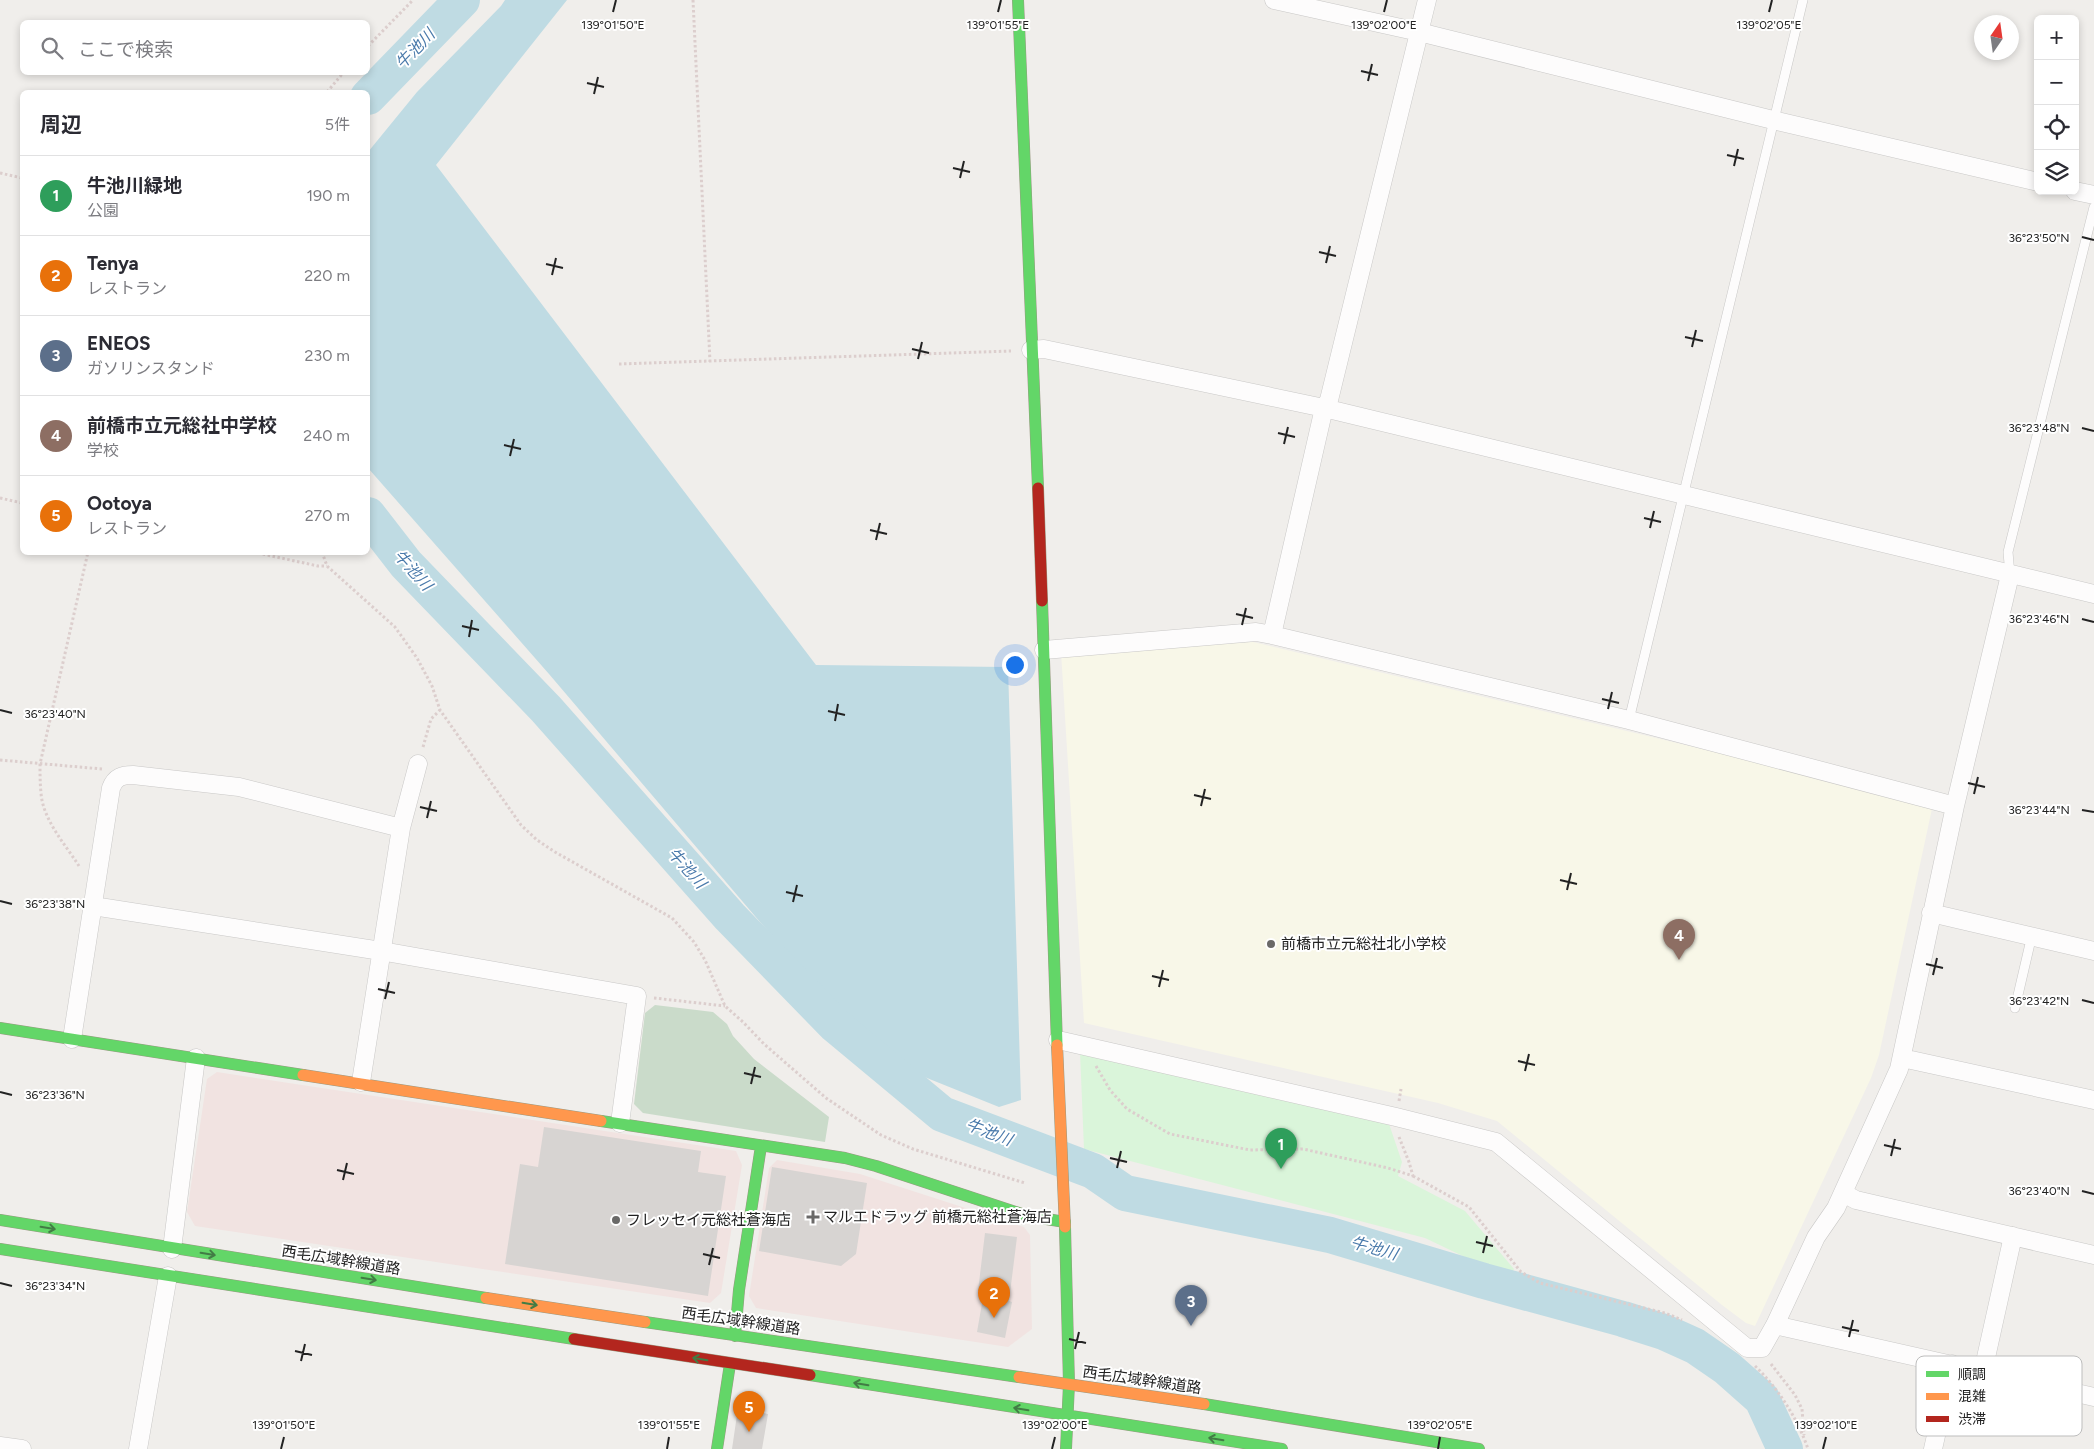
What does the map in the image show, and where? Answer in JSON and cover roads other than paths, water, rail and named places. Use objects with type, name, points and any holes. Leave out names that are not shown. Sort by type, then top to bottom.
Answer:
[{"type":"street","points":[[1018,0],[1044,650],[1062,1186],[1065,1222],[1069,1384],[1066,1449]]},
{"type":"street","points":[[1274,0],[1420,32],[1773,120],[2034,181]]},
{"type":"street","points":[[1272,635],[1324,408],[1329,400],[1427,0]]},
{"type":"street","points":[[2079,191],[2094,195]]},
{"type":"street","points":[[1031,350],[1044,349],[1324,408],[2094,594]]},
{"type":"street","points":[[1058,1040],[1396,1117],[1496,1142],[1748,1348],[1762,1348],[1775,1325],[1816,1237],[1836,1208],[1899,1070],[1931,913],[2010,575]]},
{"type":"street","points":[[1044,650],[1256,632],[1629,720],[1955,806]]},
{"type":"street","points":[[361,1082],[402,828],[418,764]]},
{"type":"street","points":[[72,1039],[111,788],[117,778],[125,775],[239,787],[402,828]]},
{"type":"street","points":[[94,898],[637,996],[620,1123]]},
{"type":"street","points":[[1931,913],[2032,935],[2094,951]]},
{"type":"street","points":[[0,1028],[361,1082],[864,1162],[1028,1216],[1065,1222]]},
{"type":"street","points":[[172,1249],[196,1058]]},
{"type":"street","points":[[1902,1058],[2094,1100]]},
{"type":"street","points":[[735,1336],[761,1146]]},
{"type":"street","points":[[1843,1193],[1856,1200],[2094,1255]]},
{"type":"street","name":"西毛広域幹線道路","points":[[0,1220],[172,1249],[735,1336],[1354,1426],[1479,1449]]},
{"type":"street","points":[[1987,1356],[2013,1236]]},
{"type":"street","points":[[0,1250],[1282,1449]]},
{"type":"street","points":[[138,1449],[168,1276]]},
{"type":"street","points":[[1775,1325],[1916,1356]]},
{"type":"street","points":[[717,1449],[730,1364]]},
{"type":"street","points":[[1933,1449],[1936,1436]]},
{"type":"street","points":[[0,1446],[22,1449]]},
{"type":"lane","points":[[1629,720],[1682,494],[1803,0]]},
{"type":"lane","points":[[2010,575],[2008,552],[2094,208]]},
{"type":"lane","points":[[2015,1008],[2032,935]]},
{"type":"water","points":[[505,0],[567,0],[436,165],[816,665],[1008,667],[1021,1100],[999,1107],[917,1074],[842,1012],[760,922],[549,674],[370,470],[370,150],[417,92]]},
{"type":"waterway","name":"牛池川","points":[[370,95],[462,0]]},
{"type":"waterway","name":"牛池川","points":[[370,518],[406,564],[546,709],[730,917],[835,1025],[942,1114],[1093,1171],[1125,1193],[1330,1235],[1664,1332],[1695,1346],[1727,1368],[1762,1399],[1785,1449]]},
{"type":"place","name":"前橋市立元総社北小学校","points":[[1271,944]]},
{"type":"place","name":"前橋市立元総社中学校","points":[[1679,960]]},
{"type":"place","name":"牛池川緑地","points":[[1281,1169]]},
{"type":"place","name":"マルエドラッグ 前橋元総社蒼海店","points":[[813,1217]]},
{"type":"place","name":"フレッセイ元総社蒼海店","points":[[616,1220]]},
{"type":"place","name":"Tenya","points":[[994,1318]]},
{"type":"place","name":"ENEOS","points":[[1191,1326]]},
{"type":"place","name":"Ootoya","points":[[749,1432]]}]
